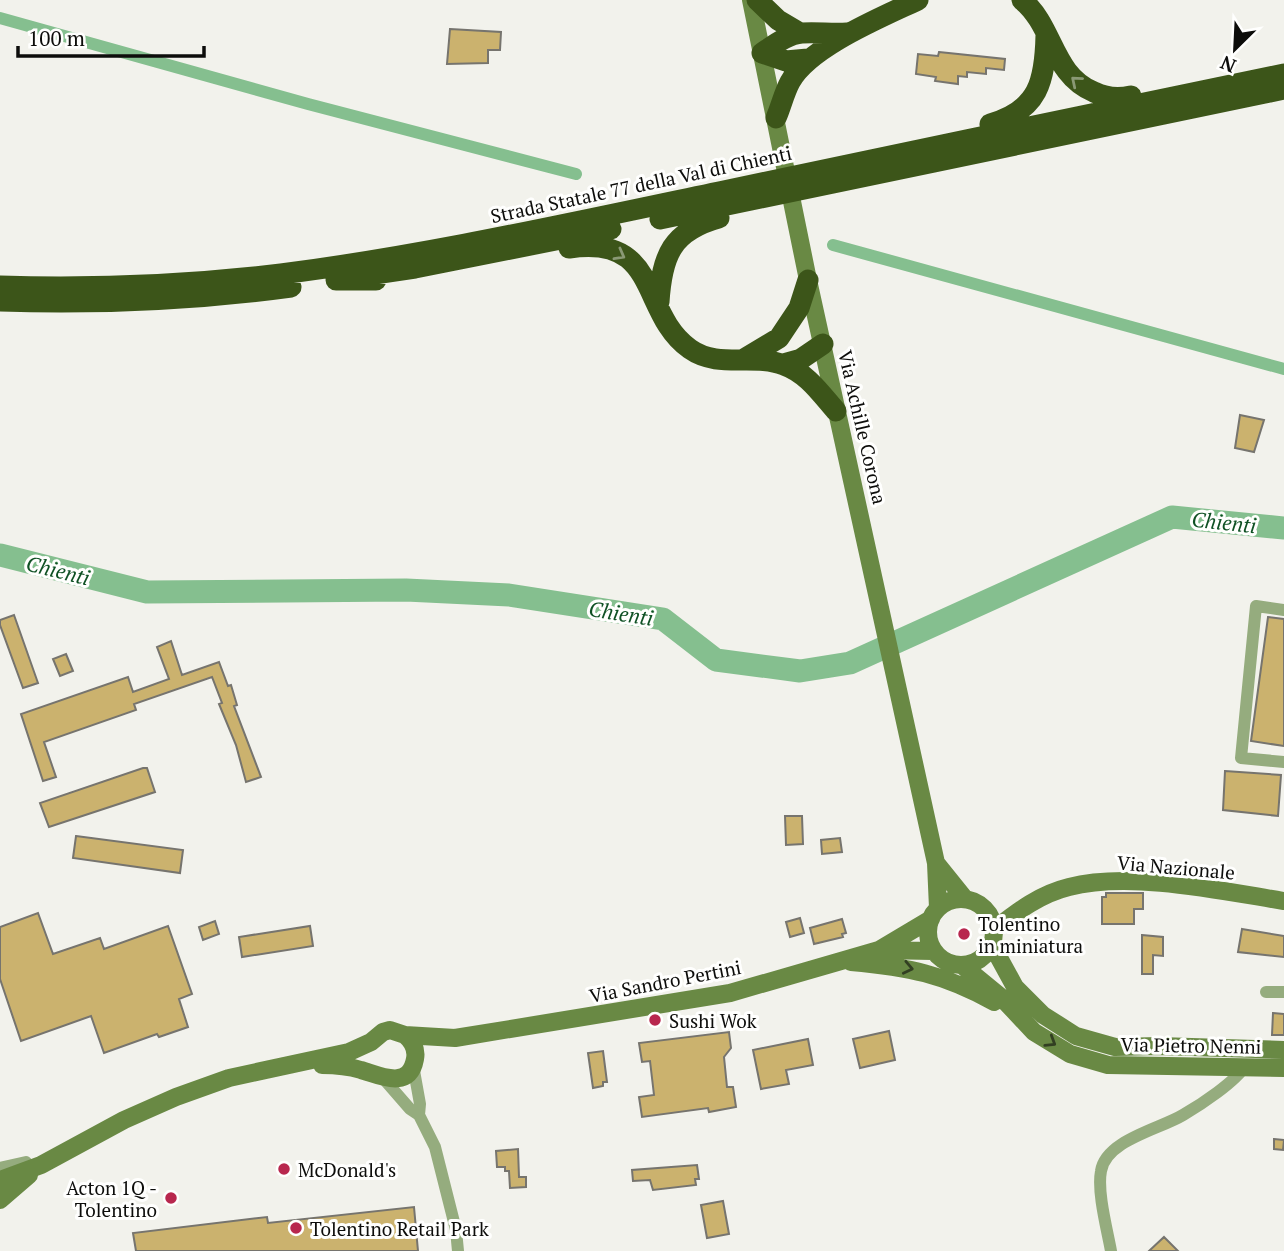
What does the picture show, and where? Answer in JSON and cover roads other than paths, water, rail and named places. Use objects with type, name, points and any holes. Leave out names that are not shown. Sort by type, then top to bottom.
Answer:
[{"type":"highway","points":[[757,0],[778,20],[800,33]]},
{"type":"highway","points":[[776,118],[790,81],[808,59],[853,32],[918,0]]},
{"type":"highway","points":[[1021,0],[1030,7],[1069,77],[1085,89],[1104,97],[1122,98],[1261,69],[1284,67]]},
{"type":"highway","points":[[762,53],[783,39],[800,33],[827,35],[853,32]]},
{"type":"highway","points":[[839,174],[1011,118],[1035,95],[1042,80],[1046,35]]},
{"type":"highway","points":[[762,53],[786,61],[808,59]]},
{"type":"highway","name":"Strada Statale 77 della Val di Chienti","points":[[0,301],[72,302],[233,294],[415,268],[1284,74]]},
{"type":"highway","name":"Strada Statale 77 della Val di Chienti","points":[[839,174],[980,152],[1284,89]]},
{"type":"highway","points":[[659,306],[663,266],[670,250],[680,236],[698,224],[722,199]]},
{"type":"highway","name":"Strada Statale 77 della Val di Chienti","points":[[0,286],[48,288],[168,284],[282,274],[408,254],[650,206],[722,199]]},
{"type":"highway","points":[[336,280],[394,281],[591,246],[607,248],[636,265],[647,279],[664,321],[677,339],[692,351],[709,358],[783,364],[801,359],[822,344]]},
{"type":"highway","points":[[744,359],[779,338],[799,308],[808,280]]},
{"type":"highway","points":[[779,338],[804,339],[822,344]]},
{"type":"highway","points":[[783,364],[808,380],[836,411]]},
{"type":"main road","name":"Via Achille Corona","points":[[751,0],[836,411],[864,526],[936,863],[934,914]]},
{"type":"main road","name":"Via Achille Corona","points":[[936,863],[965,899]]},
{"type":"main road","name":"Via Nazionale","points":[[982,907],[1026,904],[1068,887],[1120,881],[1190,886],[1284,901]]},
{"type":"main road","points":[[965,899],[982,907],[988,913],[993,937],[981,960],[963,966],[946,962],[933,951],[928,930],[934,914],[946,902],[965,899]]},
{"type":"main road","name":"Via Nazionale","points":[[993,937],[1026,904]]},
{"type":"main road","name":"Via Sandro Pertini","points":[[0,1180],[41,1165],[176,1097],[229,1078],[349,1052],[390,1030],[405,1035],[455,1038],[730,993],[879,950],[934,914]]},
{"type":"main road","name":"Via Pietro Nenni","points":[[993,937],[1015,987],[1043,1015],[1076,1037],[1163,1055],[1246,1058],[1284,1068]]},
{"type":"main road","name":"Via Sandro Pertini","points":[[879,950],[933,951]]},
{"type":"main road","points":[[841,961],[895,966],[931,973],[957,982],[1021,1018]]},
{"type":"main road","name":"Via Pietro Nenni","points":[[963,966],[1002,998],[1034,1031],[1070,1054],[1108,1065],[1163,1055]]},
{"type":"main road","points":[[405,1035],[414,1046],[414,1063]]},
{"type":"main road","name":"Via Sandro Pertini","points":[[294,1065],[339,1065],[390,1079],[404,1076],[414,1063],[455,1038]]},
{"type":"main road","points":[[371,1041],[367,1056],[372,1069],[380,1076]]},
{"type":"main road","name":"Via Pietro Nenni","points":[[1246,1058],[1284,1050]]},
{"type":"main road","name":"Via Sandro Pertini","points":[[0,1200],[41,1165]]},
{"type":"street","points":[[1284,610],[1256,606],[1241,758],[1284,762]]},
{"type":"street","points":[[1266,992],[1284,992]]},
{"type":"street","points":[[1111,1251],[1100,1181],[1101,1168],[1108,1156],[1132,1138],[1182,1116],[1217,1092],[1246,1058]]},
{"type":"street","points":[[414,1063],[419,1115]]},
{"type":"street","points":[[380,1076],[410,1109],[419,1115],[435,1147],[458,1251]]},
{"type":"street","points":[[0,1168],[76,1146]]},
{"type":"waterway","points":[[0,18],[308,104],[576,174]]},
{"type":"waterway","points":[[833,245],[1284,369]]},
{"type":"waterway","name":"Chienti","points":[[0,555],[147,592],[406,590],[509,595],[663,619],[716,660],[800,671],[850,663],[1172,517],[1284,528]]},
{"type":"place","name":"Tolentino in miniatura","points":[[964,934]]},
{"type":"place","name":"Sushi Wok","points":[[655,1020]]},
{"type":"place","name":"McDonald's","points":[[284,1169]]},
{"type":"place","name":"Acton 1Q - Tolentino","points":[[171,1198]]},
{"type":"place","name":"Tolentino Retail Park","points":[[296,1228]]}]
